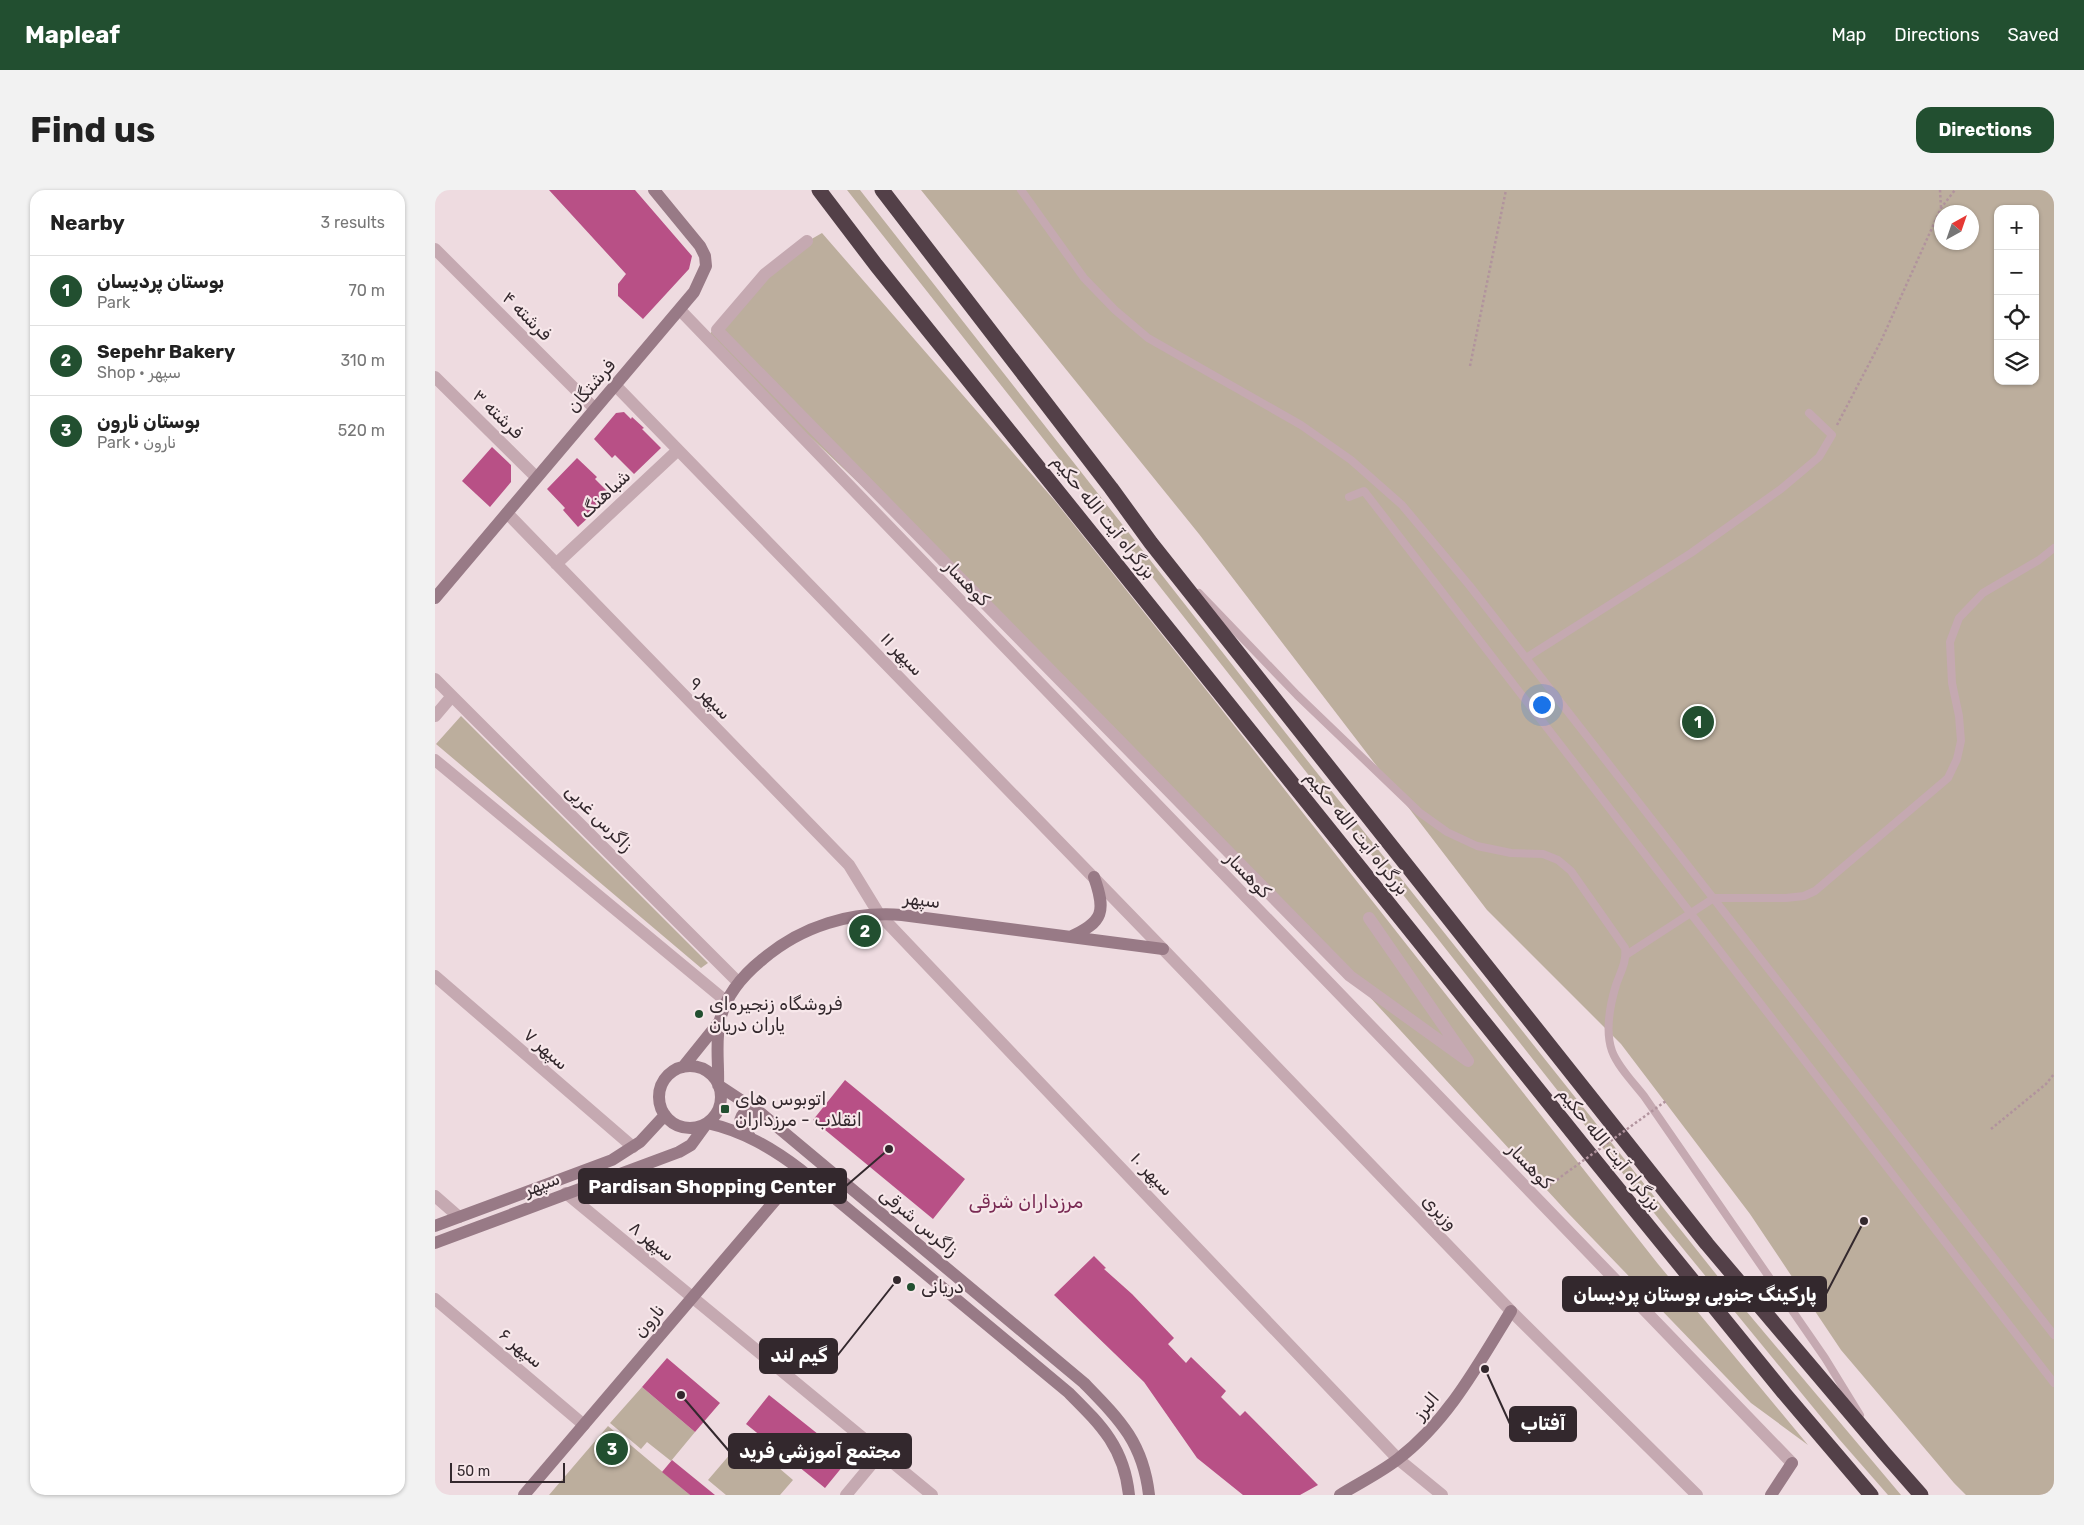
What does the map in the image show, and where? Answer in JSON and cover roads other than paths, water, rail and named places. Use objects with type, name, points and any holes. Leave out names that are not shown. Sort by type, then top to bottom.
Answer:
[{"type":"highway","points":[[812,190],[876,265]]},
{"type":"highway","name":"بزرگراه آیت الله حکیم","points":[[819,190],[876,265],[1597,1164],[1784,1393],[1871,1495]]},
{"type":"highway","name":"بزرگراه آیت الله حکیم","points":[[882,190],[1111,488],[1151,543],[1625,1141],[1726,1266],[1921,1495]]},
{"type":"street","name":"فرشتگان","points":[[438,589],[507,513],[536,476],[680,310],[702,278],[706,266],[705,256],[694,238],[653,190]]},
{"type":"street","points":[[807,241],[765,274],[717,330],[1350,976],[1467,1061],[1369,918]]},
{"type":"street","name":"فرشته ۴","points":[[435,249],[595,408]]},
{"type":"street","name":"کوهسار","points":[[680,310],[1792,1463],[1771,1495]]},
{"type":"street","name":"فرشته ۳","points":[[435,377],[536,476]]},
{"type":"street","name":"سپهر ۱۱","points":[[615,385],[1163,949]]},
{"type":"street","name":"شباهنگ","points":[[556,564],[678,450]]},
{"type":"street","name":"سپهر ۹","points":[[507,513],[849,865],[879,914]]},
{"type":"street","name":"زاگرس غربی","points":[[435,679],[738,982]]},
{"type":"street","points":[[435,716],[452,696]]},
{"type":"street","points":[[435,760],[727,1002]]},
{"type":"street","points":[[1070,937],[1093,924],[1100,914],[1102,904],[1094,877]]},
{"type":"street","name":"سپهر","points":[[720,1021],[727,1002],[738,982],[773,950],[797,935],[835,921],[879,914],[902,914],[1163,949]]},
{"type":"street","name":"سپهر ۱۰","points":[[879,914],[1398,1458],[1442,1495]]},
{"type":"street","name":"وزیری","points":[[1163,949],[1511,1311],[1697,1495]]},
{"type":"street","name":"سپهر ۷","points":[[435,976],[633,1147]]},
{"type":"street","points":[[683,1067],[720,1021]]},
{"type":"street","points":[[718,1085],[720,1021]]},
{"type":"street","points":[[693,1066],[703,1069],[715,1079],[718,1085],[721,1096],[719,1106],[715,1115],[700,1126],[683,1127],[675,1124],[661,1109],[660,1088],[665,1078],[673,1071],[693,1066]]},
{"type":"street","name":"زاگرس شرقی","points":[[718,1085],[762,1114],[1084,1383],[1119,1418],[1129,1433],[1143,1465],[1149,1493]]},
{"type":"street","points":[[752,1138],[740,1124],[740,1118],[743,1113],[749,1111],[762,1114]]},
{"type":"street","name":"سپهر","points":[[435,1226],[612,1160],[633,1147],[650,1133],[665,1115]]},
{"type":"street","name":"سپهر","points":[[435,1243],[679,1152],[691,1145],[707,1122]]},
{"type":"street","name":"زاگرس شرقی","points":[[707,1122],[729,1128],[752,1138],[781,1155],[1069,1393],[1107,1432],[1115,1446],[1123,1468],[1129,1495]]},
{"type":"street","points":[[633,1147],[648,1164]]},
{"type":"street","name":"نارون","points":[[523,1495],[801,1170]]},
{"type":"street","points":[[554,1182],[565,1193]]},
{"type":"street","name":"سپهر ۸","points":[[565,1193],[932,1495]]},
{"type":"street","points":[[435,1196],[472,1229]]},
{"type":"street","name":"سپهر ۶","points":[[435,1299],[584,1425]]},
{"type":"street","name":"البرز","points":[[1340,1495],[1398,1458],[1431,1429],[1479,1363],[1511,1311]]},
{"type":"street","points":[[846,1495],[881,1453]]},
{"type":"lane","points":[[1021,190],[1084,278],[1115,310],[1149,338],[1301,425],[1351,460],[1402,505],[1469,584],[2054,1335]]},
{"type":"lane","points":[[1526,658],[1691,553],[1781,489],[1819,457],[1832,435],[1809,413]]},
{"type":"lane","points":[[1349,497],[1364,491],[2054,1383]]},
{"type":"lane","points":[[1151,543],[1297,695],[1419,812],[1447,832],[1477,846],[1511,853],[1543,854],[1565,865],[1621,941],[1627,955]]},
{"type":"lane","points":[[1885,1454],[1825,1358],[1649,1103],[1617,1060],[1610,1043],[1611,1004],[1627,955],[1714,898],[1786,898],[1804,896],[1815,891],[1949,778],[1957,759],[1961,741],[1959,716],[1952,683],[1950,642],[1959,618],[1983,593],[2039,560],[2054,548]]},
{"type":"place","name":"بوستان پردیسان","points":[[1698,722]]},
{"type":"place","name":"Sepehr Bakery","points":[[865,931]]},
{"type":"place","name":"فروشگاه زنجیره‌ای یاران دریان","points":[[699,1014]]},
{"type":"place","name":"اتوبوس های انقلاب - مرزداران","points":[[725,1109]]},
{"type":"place","name":"Pardisan Shopping Center","points":[[889,1149]]},
{"type":"place","name":"پارکینگ جنوبی بوستان پردیسان","points":[[1864,1221]]},
{"type":"place","name":"گیم لند","points":[[897,1280]]},
{"type":"place","name":"دریانی","points":[[911,1287]]},
{"type":"place","name":"آفتاب","points":[[1485,1369]]},
{"type":"place","name":"مجتمع آموزشی فرید","points":[[681,1395]]},
{"type":"place","name":"بوستان نارون","points":[[612,1449]]},
{"type":"district","name":"مرزداران شرقی","points":[[1026,1201]]}]
